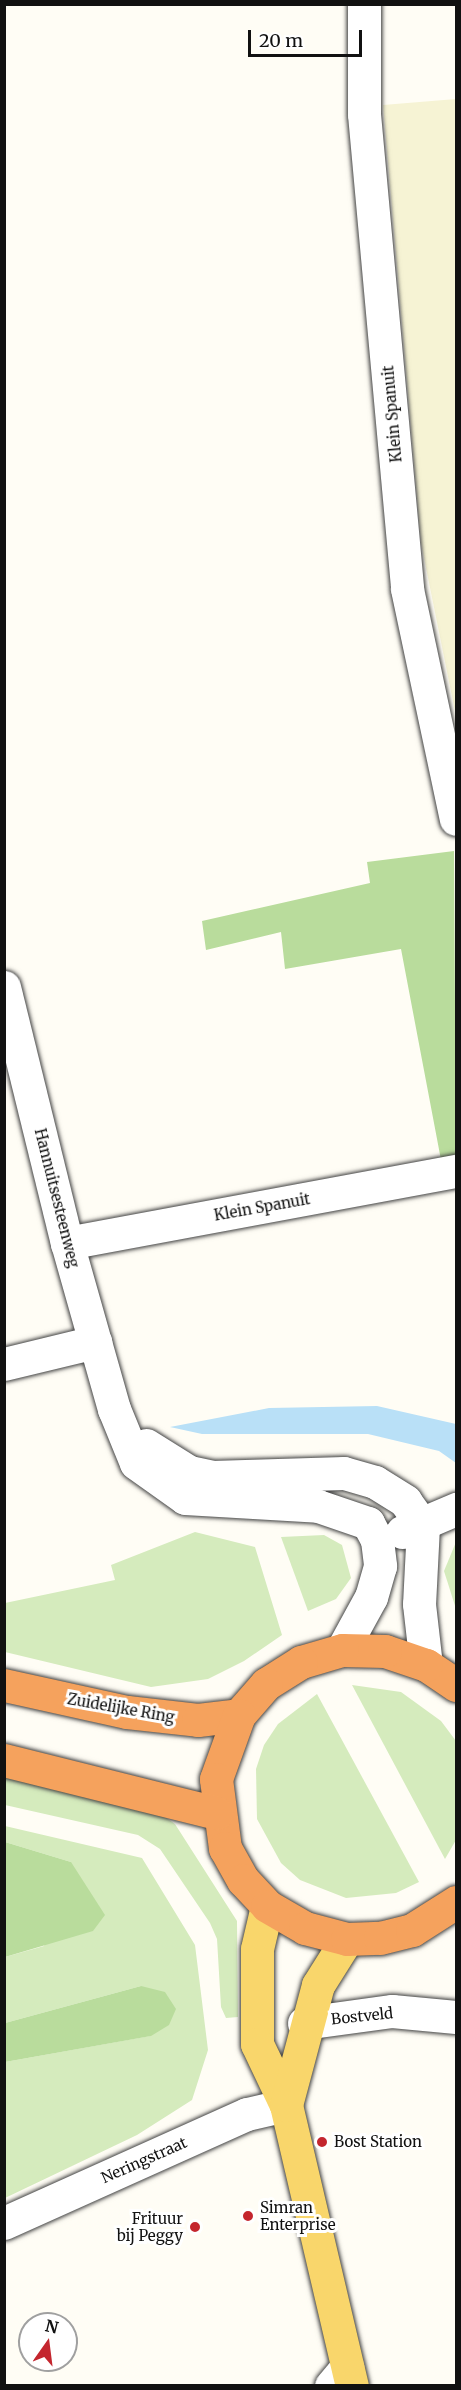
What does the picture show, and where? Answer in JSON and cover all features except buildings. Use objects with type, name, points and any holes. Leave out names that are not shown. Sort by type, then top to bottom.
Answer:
[{"type":"highway","points":[[456,1685],[426,1665],[385,1651],[342,1650],[301,1662],[266,1684],[238,1715],[218,1768],[216,1813],[225,1848],[243,1880],[267,1906],[305,1928],[347,1939],[412,1930],[456,1902]]},
{"type":"highway","name":"Zuidelijke Ring","points":[[4,1685],[128,1712],[198,1720],[238,1715]]},
{"type":"highway","points":[[4,1760],[216,1813]]},
{"type":"main road","points":[[267,1906],[257,1949],[257,2044],[286,2105],[343,2379]]},
{"type":"main road","points":[[286,2105],[304,2023],[318,1985],[347,1939]]},
{"type":"street","name":"Klein Spanuit","points":[[364,4],[364,114],[407,589],[456,819]]},
{"type":"street","name":"Hannuitsesteenweg","points":[[4,987],[67,1243],[114,1409],[136,1463],[185,1498],[339,1510],[368,1523],[377,1539]]},
{"type":"street","name":"Klein Spanuit","points":[[67,1243],[456,1171]]},
{"type":"street","points":[[4,1364],[95,1342]]},
{"type":"street","name":"Hannuitsesteenweg","points":[[114,1409],[149,1449],[189,1472],[212,1477],[344,1473],[375,1482],[405,1502],[423,1526]]},
{"type":"street","points":[[342,1650],[371,1597],[380,1566],[377,1539],[423,1526],[456,1509]]},
{"type":"street","points":[[423,1526],[419,1604],[426,1665]]},
{"type":"street","name":"Bostveld","points":[[304,2023],[392,2012],[456,2017]]},
{"type":"street","name":"Neringstraat","points":[[4,2223],[247,2114],[286,2105]]},
{"type":"shaded area","points":[[456,99],[456,716],[421,543],[383,105]]},
{"type":"green space","points":[[454,851],[456,1154],[441,1160],[401,949],[285,969],[281,932],[206,950],[202,921],[370,883],[367,862]]},
{"type":"green space","points":[[195,1532],[255,1547],[282,1635],[244,1661],[208,1679],[151,1687],[5,1652],[5,1603],[115,1580],[111,1565]]},
{"type":"green space","points":[[324,1535],[342,1545],[351,1578],[336,1599],[308,1611],[281,1537]]},
{"type":"green space","points":[[456,1542],[456,1609],[444,1571]]},
{"type":"green space","points":[[352,1685],[401,1692],[441,1721],[456,1741],[456,1840],[445,1859]]},
{"type":"green space","points":[[317,1694],[419,1882],[396,1893],[346,1898],[300,1880],[281,1863],[257,1819],[256,1769],[264,1745],[278,1724]]},
{"type":"green space","points":[[5,1775],[158,1812],[175,1824],[237,1921],[238,2017],[226,2018],[221,2007],[217,1939],[210,1923],[160,1849],[138,1835],[5,1805]]},
{"type":"green space","points":[[5,1826],[142,1858],[195,1945],[208,2050],[192,2100],[137,2135],[5,2198],[5,2062],[150,2036],[141,1986],[5,2023],[5,1957],[44,1946],[71,1862],[5,1842]]},
{"type":"green space","points":[[5,1842],[71,1862],[105,1915],[93,1931],[5,1957]]},
{"type":"green space","points":[[141,1986],[165,1992],[176,2009],[169,2025],[151,2036],[5,2062],[5,2023]]},
{"type":"water","points":[[377,1406],[456,1424],[456,1463],[439,1451],[368,1434],[202,1434],[170,1427],[269,1408]]},
{"type":"place","name":"Bost Station","points":[[322,2142]]},
{"type":"place","name":"Simran Enterprise","points":[[248,2216]]},
{"type":"place","name":"Frituur bij Peggy","points":[[195,2227]]}]
